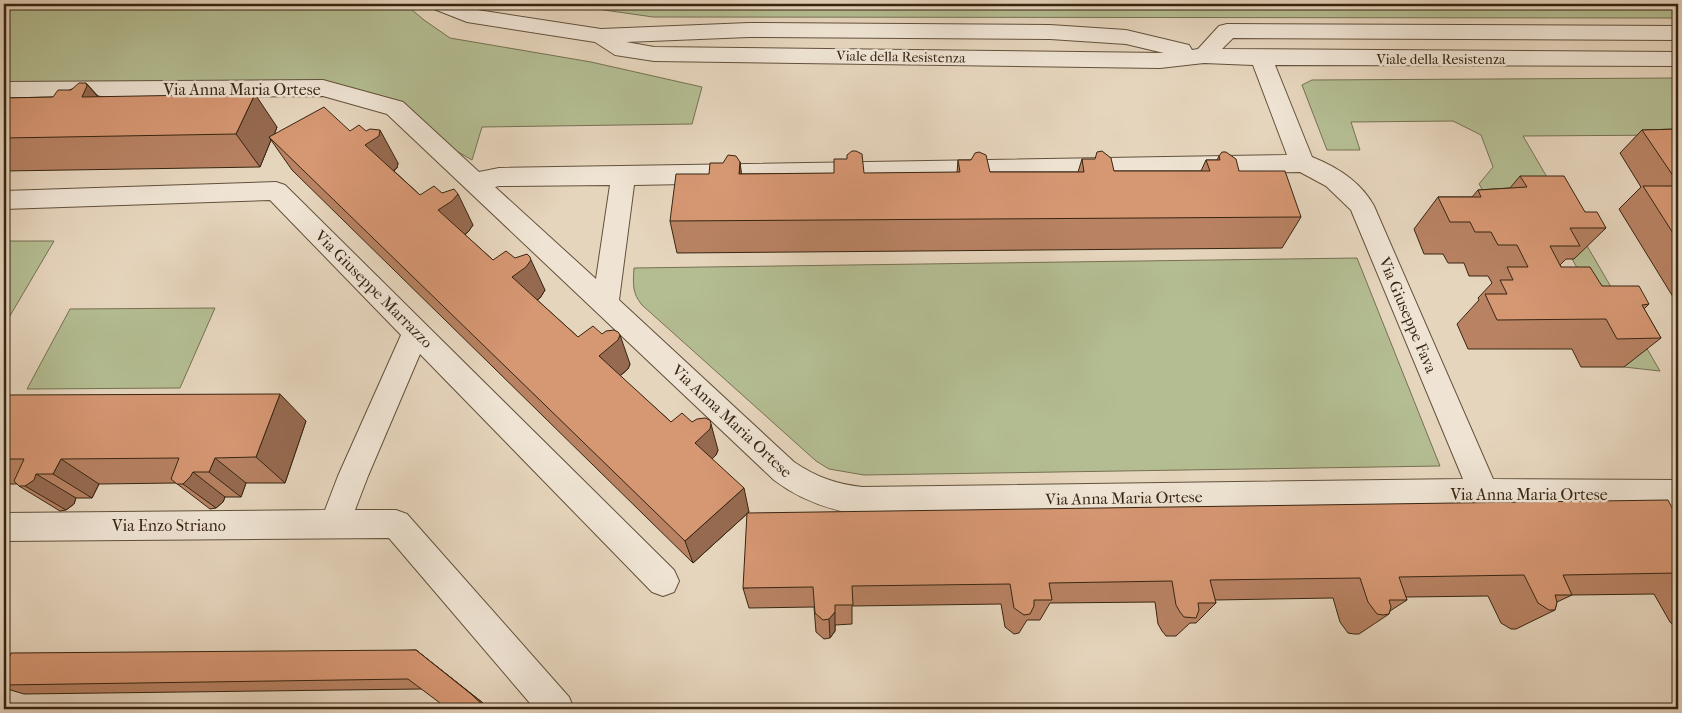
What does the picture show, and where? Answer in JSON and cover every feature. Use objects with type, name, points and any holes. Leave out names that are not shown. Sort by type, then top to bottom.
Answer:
[{"type":"street","name":"Viale della Resistenza","points":[[441,4],[467,15],[601,36],[623,50],[654,54],[1160,61],[1204,56],[1261,58],[1678,59]]},
{"type":"street","points":[[1204,56],[1228,31],[1678,33]]},
{"type":"street","points":[[1261,58],[1302,163]]},
{"type":"street","name":"Via Anna Maria Ortese","points":[[4,90],[323,88],[395,108],[784,471],[802,485],[832,497],[862,501],[1484,494],[1678,494]]},
{"type":"street","name":"Via Giuseppe Fava","points":[[475,182],[500,177],[1302,163],[1333,177],[1350,190],[1362,206],[1484,494]]},
{"type":"street","points":[[605,304],[623,176]]},
{"type":"street","name":"Via Giuseppe Marrazzo","points":[[4,200],[276,192],[663,581]]},
{"type":"street","points":[[335,524],[353,476],[416,332]]},
{"type":"street","name":"Via Enzo Striano","points":[[4,527],[396,524],[557,709]]},
{"type":"green space","points":[[4,4],[405,4],[450,38],[591,62],[702,87],[692,124],[482,127],[472,160],[372,102],[247,88],[9,90],[4,87]]},
{"type":"green space","points":[[562,4],[1678,4],[1678,18],[653,17]]},
{"type":"green space","points":[[1678,78],[1678,135],[1523,136],[1660,371],[1624,367],[1606,334],[1613,333],[1560,237],[1493,208],[1479,184],[1493,167],[1481,135],[1453,121],[1351,122],[1360,150],[1327,150],[1302,85],[1312,80]]},
{"type":"green space","points":[[4,241],[54,241],[4,326]]},
{"type":"green space","points":[[1357,258],[1440,466],[864,475],[829,469],[816,461],[642,305],[636,296],[633,284],[634,268]]},
{"type":"green space","points":[[215,308],[180,388],[27,389],[70,309]]},
{"type":"building","points":[[79,83],[86,83],[87,86],[82,97],[255,94],[236,134],[4,138],[4,98],[53,97],[58,90],[71,90]]},
{"type":"building","points":[[324,107],[350,131],[359,125],[366,131],[370,129],[380,130],[379,136],[365,145],[420,195],[434,186],[442,193],[454,189],[458,194],[452,201],[438,210],[493,260],[506,251],[515,258],[527,254],[531,260],[526,267],[512,277],[578,337],[593,326],[602,334],[606,331],[614,330],[618,332],[620,335],[618,340],[599,356],[671,422],[682,413],[692,422],[705,418],[710,420],[710,429],[695,443],[744,488],[685,541],[269,137]]},
{"type":"building","points":[[1678,129],[1678,183],[1642,130]]},
{"type":"building","points":[[852,151],[862,154],[864,173],[960,172],[958,160],[971,160],[975,153],[979,152],[986,155],[990,172],[1084,172],[1082,159],[1095,159],[1097,152],[1102,151],[1111,158],[1114,171],[1210,171],[1206,160],[1220,160],[1219,156],[1222,152],[1226,152],[1236,159],[1239,171],[1285,171],[1301,217],[670,221],[676,174],[709,174],[710,163],[723,163],[728,155],[736,156],[740,162],[739,174],[834,173],[834,159],[847,159],[847,155]]},
{"type":"building","points":[[1520,176],[1564,176],[1585,212],[1597,212],[1606,228],[1570,228],[1580,246],[1550,246],[1561,267],[1590,267],[1602,286],[1639,286],[1649,304],[1642,305],[1661,338],[1617,339],[1606,319],[1497,320],[1485,294],[1507,294],[1500,280],[1513,280],[1507,267],[1528,267],[1517,245],[1498,245],[1491,232],[1475,232],[1470,222],[1450,222],[1438,197],[1481,197],[1478,190],[1527,187]]},
{"type":"building","points":[[1643,186],[1678,186],[1678,241]]},
{"type":"building","points":[[280,394],[256,457],[215,458],[209,472],[193,472],[183,484],[177,484],[171,479],[179,458],[61,459],[53,474],[36,474],[34,480],[25,486],[19,486],[14,481],[24,459],[4,459],[4,395]]},
{"type":"building","points":[[1668,500],[1678,519],[1678,573],[1563,575],[1572,595],[1555,595],[1557,602],[1555,610],[1549,610],[1538,603],[1524,575],[1399,577],[1407,600],[1389,600],[1391,607],[1389,614],[1383,615],[1377,614],[1368,602],[1360,578],[1210,580],[1216,603],[1198,603],[1199,610],[1196,618],[1184,617],[1180,612],[1176,605],[1172,581],[1049,583],[1052,600],[1034,600],[1034,606],[1030,614],[1024,615],[1014,608],[1010,584],[852,586],[853,605],[835,605],[835,612],[829,619],[823,620],[815,613],[813,587],[743,588],[747,513]]},
{"type":"building","points":[[416,650],[487,709],[448,709],[408,679],[4,685],[4,668],[11,653]]}]
